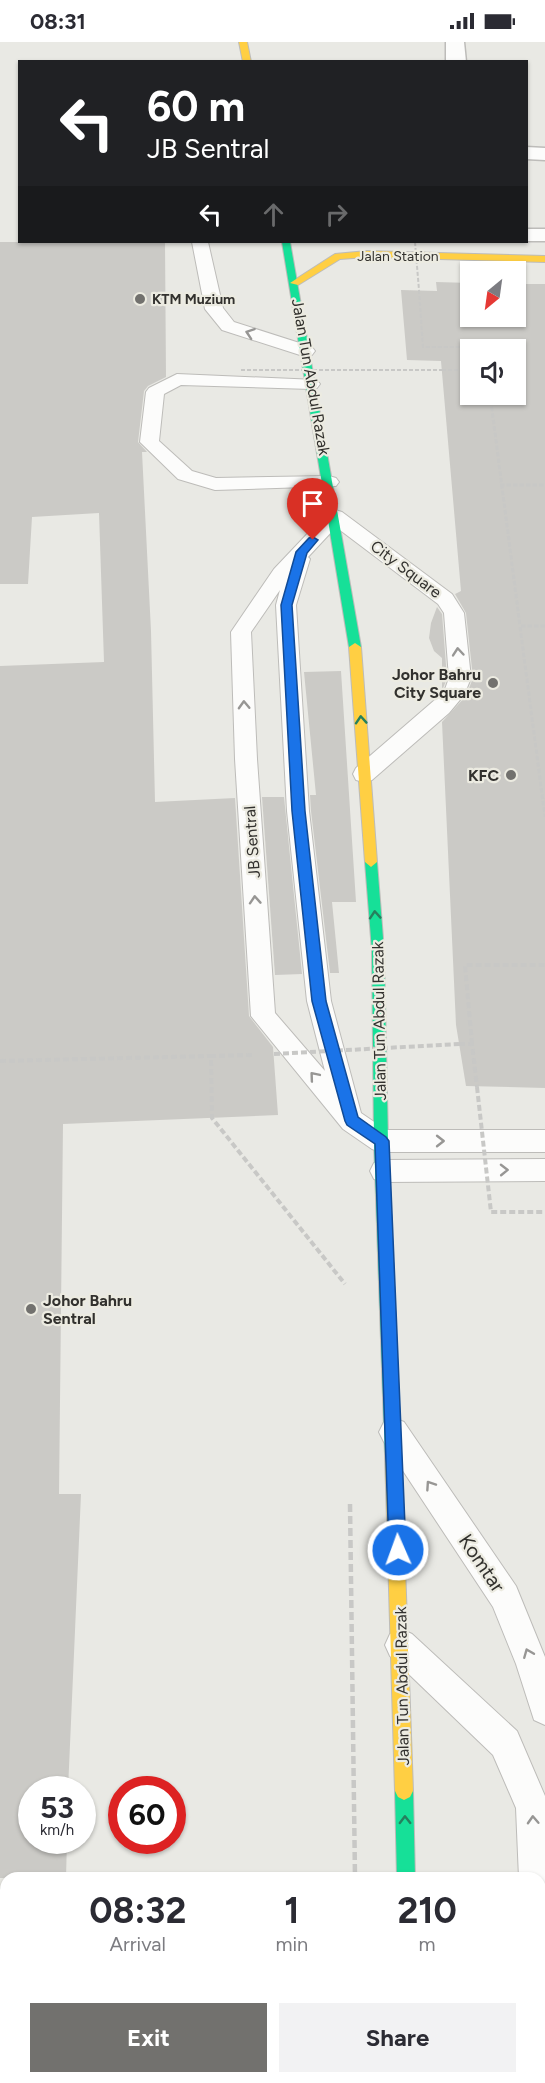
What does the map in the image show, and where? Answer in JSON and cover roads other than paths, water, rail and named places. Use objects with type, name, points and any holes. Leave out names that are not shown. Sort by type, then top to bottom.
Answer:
[{"type":"main road","points":[[243,42],[247,60]]},
{"type":"main road","name":"Jalan Tun Abdul Razak","points":[[286,243],[335,516],[355,645],[378,951],[381,1141],[401,1645],[406,1872]]},
{"type":"main road","name":"Jalan Station","points":[[295,283],[338,256],[367,254],[545,259]]},
{"type":"street","points":[[455,42],[456,60]]},
{"type":"street","points":[[528,153],[545,154]]},
{"type":"street","points":[[528,235],[545,235]]},
{"type":"lane","points":[[200,243],[214,309],[228,326],[306,351]]},
{"type":"lane","points":[[311,384],[177,379],[155,392],[149,442],[185,475],[215,484],[329,482]]},
{"type":"lane","name":"JB Sentral","points":[[335,516],[281,574],[241,632],[246,759],[263,1016],[352,1121],[381,1141]]},
{"type":"lane","name":"City Square","points":[[335,516],[445,599],[454,613],[460,678],[453,695],[364,774]]},
{"type":"lane","name":"JB Sentral","points":[[302,552],[286,605],[298,811],[319,1001],[352,1121]]},
{"type":"lane","points":[[381,1141],[545,1142]]},
{"type":"lane","points":[[383,1171],[545,1170]]},
{"type":"lane","name":"Komtar","points":[[393,1431],[505,1597],[532,1664],[545,1709]]},
{"type":"lane","points":[[401,1645],[505,1743],[533,1807],[536,1872]]},
{"type":"place","name":"KTM Muzium","points":[[140,299]]},
{"type":"place","name":"Johor Bahru City Square","points":[[493,683]]},
{"type":"place","name":"KFC","points":[[511,775]]},
{"type":"place","name":"Johor Bahru Sentral","points":[[31,1309]]}]
